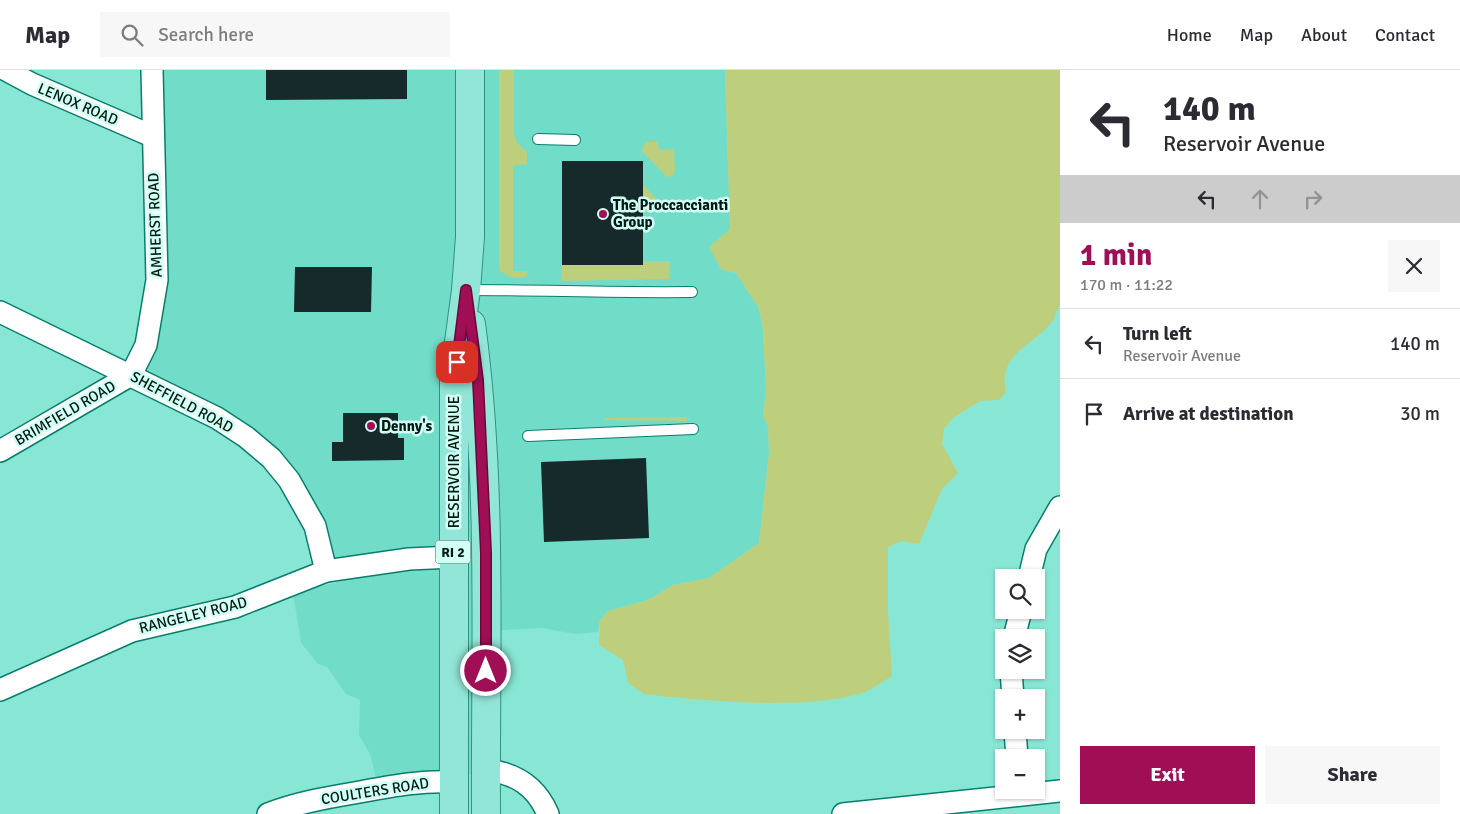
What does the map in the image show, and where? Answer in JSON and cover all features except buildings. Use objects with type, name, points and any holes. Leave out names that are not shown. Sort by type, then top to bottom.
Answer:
[{"type":"main road","name":"RESERVOIR AVENUE","points":[[454,814],[454,379],[466,290],[470,237],[470,70]]},
{"type":"main road","name":"RESERVOIR AVENUE","points":[[466,290],[478,380],[484,514],[486,814]]},
{"type":"street","name":"LENOX ROAD","points":[[6,70],[32,84],[152,136]]},
{"type":"street","name":"AMHERST ROAD","points":[[131,375],[146,346],[157,280],[152,136],[152,70]]},
{"type":"street","name":"SHEFFIELD ROAD","points":[[0,312],[217,418],[246,437],[271,458],[289,480],[316,526],[326,571]]},
{"type":"street","name":"BRIMFIELD ROAD","points":[[0,450],[131,375]]},
{"type":"street","points":[[1031,569],[1036,549],[1060,507]]},
{"type":"street","name":"RANGELEY ROAD","points":[[0,690],[132,631],[235,607],[326,571],[408,559],[453,557]]},
{"type":"street","points":[[486,770],[512,774],[529,785],[543,802],[548,814]]},
{"type":"street","name":"COULTERS ROAD","points":[[268,814],[292,804],[401,784],[454,782]]},
{"type":"street","points":[[1045,792],[1060,791]]},
{"type":"street","points":[[842,814],[995,796]]},
{"type":"lane","points":[[538,139],[575,140]]},
{"type":"lane","points":[[466,290],[537,290],[594,294],[692,292]]},
{"type":"lane","points":[[528,436],[693,429]]},
{"type":"shaded area","points":[[152,70],[725,70],[730,229],[721,269],[736,273],[759,308],[763,329],[766,390],[763,416],[768,426],[769,453],[759,543],[709,578],[673,585],[648,600],[608,611],[600,620],[598,632],[575,634],[542,628],[484,631],[481,773],[460,775],[380,795],[370,754],[359,735],[360,700],[346,694],[327,667],[318,664],[301,643],[293,593],[338,582],[337,575],[269,454],[136,376],[146,345]]},
{"type":"shaded area","points":[[499,70],[514,70],[514,134],[517,143],[527,152],[527,164],[513,166],[513,271],[526,271],[528,275],[521,278],[506,275],[499,270]]},
{"type":"shaded area","points":[[725,70],[1060,70],[1060,305],[1052,322],[1044,331],[1011,360],[1005,379],[1006,392],[999,400],[980,401],[953,418],[944,429],[942,444],[958,473],[942,489],[919,544],[901,541],[888,547],[888,612],[892,676],[865,692],[842,698],[786,703],[756,703],[644,694],[628,683],[623,660],[599,645],[600,620],[608,611],[648,600],[673,585],[709,578],[759,543],[769,453],[768,426],[763,416],[766,390],[763,329],[759,308],[736,273],[721,269],[709,247],[730,229]]},
{"type":"shaded area","points":[[646,142],[658,142],[659,150],[674,149],[675,171],[672,177],[666,176],[641,150]]},
{"type":"shaded area","points":[[643,184],[668,212],[643,212]]},
{"type":"shaded area","points":[[643,261],[670,261],[669,279],[561,281],[562,265],[643,265]]},
{"type":"shaded area","points":[[686,417],[688,419],[685,421],[604,420],[606,418]]},
{"type":"place","name":"The Proccaccianti Group","points":[[603,214]]},
{"type":"place","name":"Denny's","points":[[371,426]]},
{"type":"route","points":[[457,362],[466,290],[478,380],[486,553],[486,671]]}]
